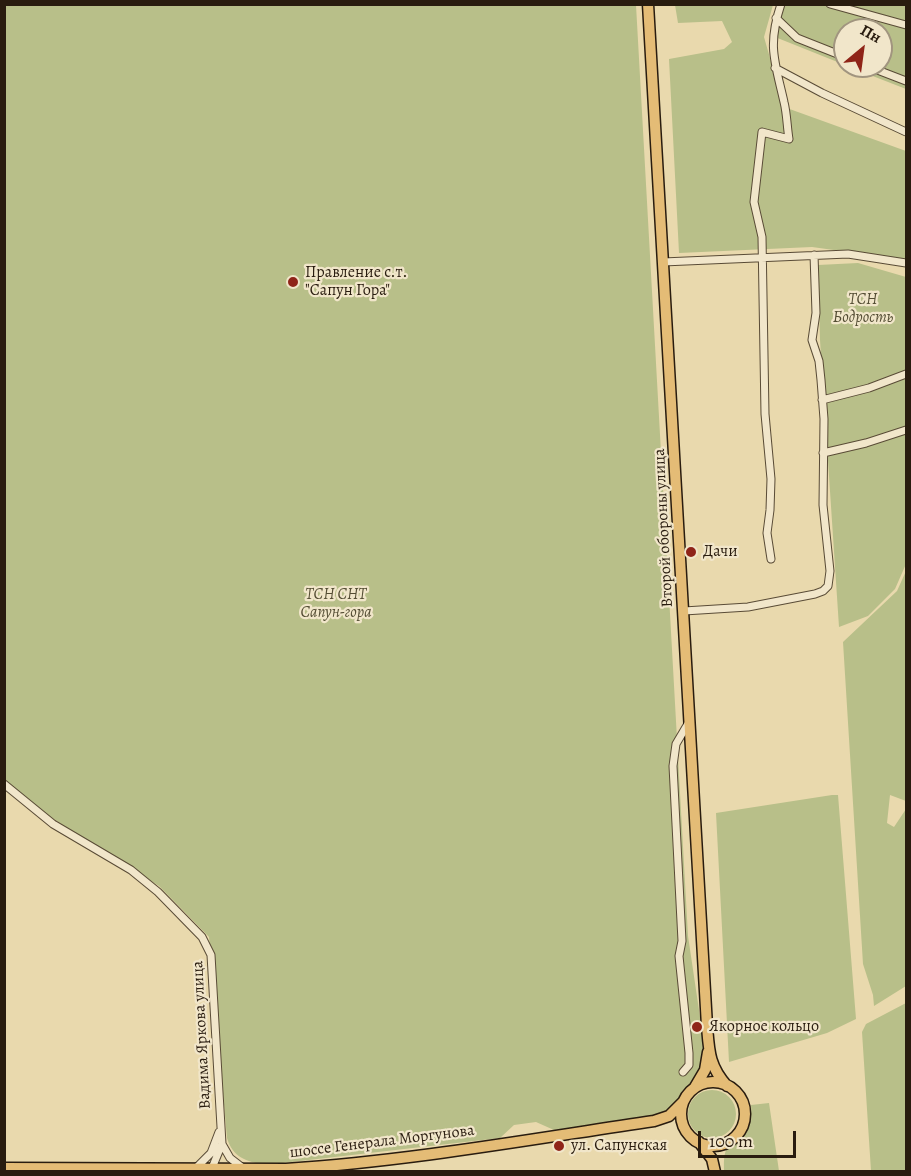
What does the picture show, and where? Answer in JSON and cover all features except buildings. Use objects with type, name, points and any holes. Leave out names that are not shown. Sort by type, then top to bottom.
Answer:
[{"type":"main road","name":"Второй обороны улица","points":[[648,4],[708,1049],[705,1070],[695,1087]]},
{"type":"main road","name":"Второй обороны улица","points":[[708,1049],[714,1070],[728,1086]]},
{"type":"main road","points":[[654,1121],[669,1116],[695,1087],[708,1082],[728,1086],[739,1096],[744,1111],[742,1126],[734,1138],[729,1141],[714,1145],[699,1142]]},
{"type":"main road","points":[[683,1102],[681,1114],[686,1132]]},
{"type":"main road","points":[[654,1121],[667,1123],[686,1132],[699,1142],[708,1154],[716,1172]]},
{"type":"main road","name":"шоссе Генерала Моргунова","points":[[4,1168],[309,1167],[403,1158],[654,1121]]},
{"type":"main road","points":[[716,1172],[720,1152],[729,1141]]},
{"type":"street","points":[[771,559],[767,533],[771,479],[765,414],[762,237],[754,202],[762,132],[789,139],[785,103],[775,68],[773,45],[776,18],[781,4]]},
{"type":"street","points":[[830,4],[906,25]]},
{"type":"street","points":[[776,18],[797,38],[833,52]]},
{"type":"street","points":[[775,68],[822,93],[906,132]]},
{"type":"street","points":[[684,611],[748,608],[824,591],[830,580],[823,505],[822,400],[819,361],[812,340],[816,313],[814,255]]},
{"type":"street","points":[[663,262],[856,255],[906,263]]},
{"type":"street","points":[[822,400],[869,388],[906,374]]},
{"type":"street","points":[[823,453],[866,443],[906,430]]},
{"type":"street","points":[[683,1072],[689,1065],[689,1053],[678,956],[682,942],[673,766],[676,744],[689,722]]},
{"type":"street","name":"Вадима Яркова улица","points":[[4,784],[53,824],[131,870],[158,892],[206,942],[212,964],[222,1143]]},
{"type":"street","points":[[212,1168],[211,1153],[220,1130]]},
{"type":"street","points":[[222,1143],[230,1158],[243,1168]]},
{"type":"street","points":[[212,1168],[222,1143]]},
{"type":"street","points":[[195,1168],[203,1163],[211,1153]]},
{"type":"green space","name":"ТСН СНТ Сапун-гора","points":[[4,5],[636,5],[688,936],[707,1064],[700,1078],[688,1089],[677,1107],[664,1116],[554,1130],[536,1122],[514,1125],[500,1138],[265,1165],[241,1158],[233,1150],[227,1138],[209,937],[159,886],[52,818],[5,782]]},
{"type":"green space","points":[[675,5],[773,5],[764,37],[784,107],[906,151],[906,260],[812,247],[679,253],[669,59],[724,49],[732,42],[722,21],[678,23]]},
{"type":"green space","points":[[777,5],[906,5],[906,89],[878,78],[893,78],[893,18],[833,18],[833,60],[770,35]]},
{"type":"green space","name":"ТСН Бодрость","points":[[858,263],[906,277],[906,564],[895,589],[868,616],[839,627],[820,340],[818,265]]},
{"type":"green space","points":[[906,571],[906,801],[890,795],[887,823],[894,827],[906,809],[906,986],[874,1006],[873,995],[863,964],[843,642],[897,591]]},
{"type":"green space","points":[[838,795],[856,1019],[827,1033],[729,1062],[716,813]]},
{"type":"green space","points":[[906,1003],[906,1171],[871,1171],[862,1032],[866,1024]]},
{"type":"green space","points":[[707,1090],[717,1090],[729,1097],[736,1109],[736,1119],[729,1131],[717,1138],[707,1138],[692,1127],[688,1119],[688,1109],[699,1094]]},
{"type":"green space","points":[[769,1103],[779,1171],[724,1171],[726,1149],[746,1129],[750,1120],[751,1105]]},
{"type":"place","name":"Правление с.т. \"Сапун Гора\"","points":[[293,282]]},
{"type":"place","name":"Дачи","points":[[691,552]]},
{"type":"place","name":"Якорное кольцо","points":[[697,1027]]},
{"type":"place","name":"ул. Сапунская","points":[[559,1146]]}]
